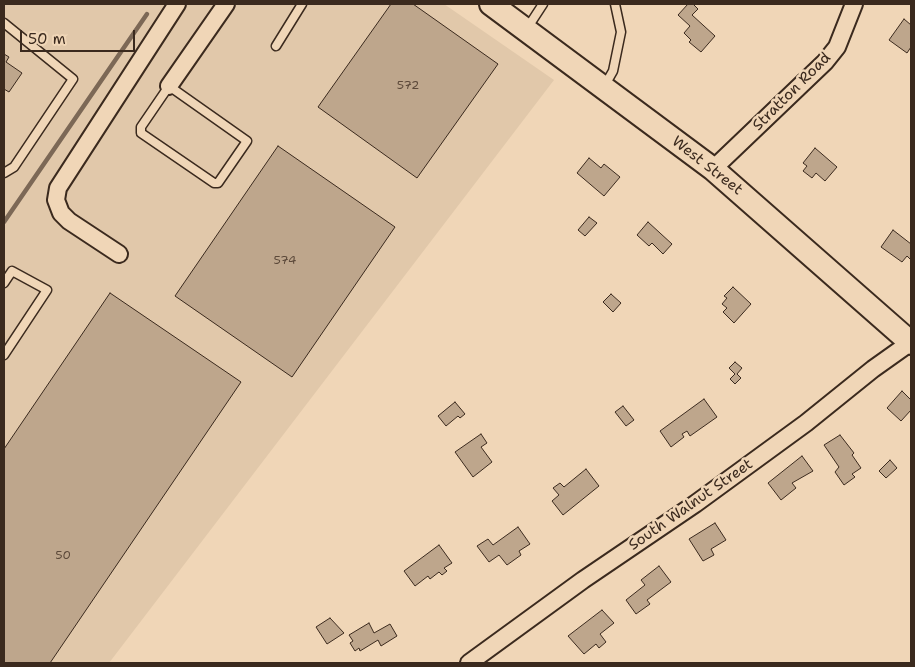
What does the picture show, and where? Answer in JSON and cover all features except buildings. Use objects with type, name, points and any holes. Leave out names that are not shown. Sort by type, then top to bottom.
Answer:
[{"type":"street","points":[[118,254],[70,221],[62,213],[56,200],[58,188],[177,4]]},
{"type":"street","points":[[169,86],[226,4]]},
{"type":"street","name":"West Street","points":[[491,4],[713,168],[911,343]]},
{"type":"street","name":"Stratton Road","points":[[713,168],[825,62],[837,47],[854,4]]},
{"type":"street","name":"South Walnut Street","points":[[469,663],[607,563],[703,498],[911,343]]},
{"type":"lane","points":[[276,46],[302,4]]},
{"type":"lane","points":[[527,29],[543,4]]},
{"type":"lane","points":[[604,86],[614,71],[621,32],[615,4]]},
{"type":"lane","points":[[4,23],[73,79],[14,167],[4,173]]},
{"type":"lane","points":[[169,86],[247,141],[218,183],[214,183],[141,133],[141,127],[169,86]]},
{"type":"lane","points":[[4,283],[12,271],[47,290],[4,355]]},
{"type":"shaded area","points":[[4,4],[444,4],[554,80],[109,663],[4,663]]},
{"type":"waterway","points":[[4,222],[147,14]]}]
